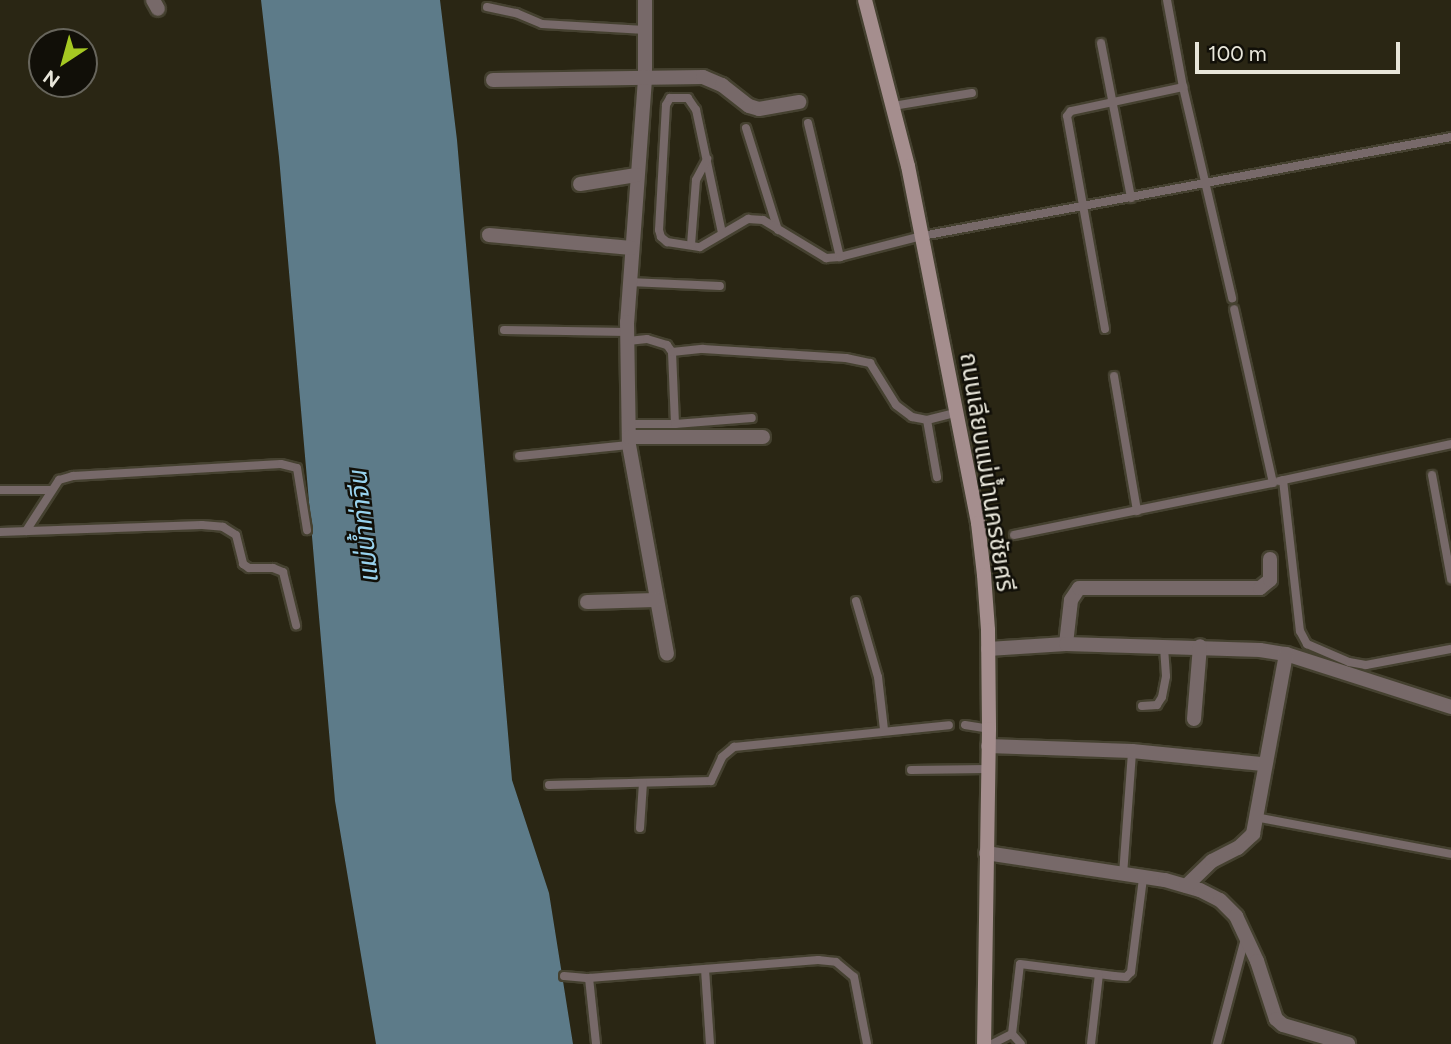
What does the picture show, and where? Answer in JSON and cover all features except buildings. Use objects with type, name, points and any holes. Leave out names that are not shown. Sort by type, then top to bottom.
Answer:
[{"type":"main road","name":"ถนนเลียบแม่น้ำนครชัยศรี","points":[[865,0],[893,106],[922,236],[978,523],[988,649],[985,1044]]},
{"type":"street","points":[[645,0],[645,79],[636,175],[627,336],[629,435],[667,654]]},
{"type":"street","points":[[493,80],[711,79],[759,109],[799,102]]},
{"type":"street","points":[[580,184],[636,175]]},
{"type":"street","points":[[489,235],[631,248]]},
{"type":"street","points":[[629,435],[763,437]]},
{"type":"street","points":[[1066,644],[1071,600],[1079,588],[1260,588],[1270,580],[1270,559]]},
{"type":"street","points":[[587,602],[656,600]]},
{"type":"street","points":[[988,649],[1066,644],[1200,646],[1286,654],[1451,707]]},
{"type":"street","points":[[1194,719],[1200,646]]},
{"type":"street","points":[[1186,886],[1212,861],[1238,848],[1252,834],[1286,654]]},
{"type":"street","points":[[988,746],[1132,751],[1264,764]]},
{"type":"street","points":[[986,853],[1186,886],[1220,900],[1236,916],[1276,1019],[1283,1025],[1348,1044]]},
{"type":"lane","points":[[1167,0],[1183,86],[1232,298]]},
{"type":"lane","points":[[488,7],[516,13],[542,24],[645,30]]},
{"type":"lane","points":[[1101,43],[1131,198]]},
{"type":"lane","points":[[1105,329],[1067,116],[1071,111],[1183,86]]},
{"type":"lane","points":[[893,106],[972,93]]},
{"type":"lane","points":[[722,233],[692,103],[682,97],[670,98],[666,105],[659,230],[661,237],[667,242],[708,244],[748,219],[763,220],[826,258],[840,257],[922,236],[1451,137]]},
{"type":"lane","points":[[808,123],[840,257]]},
{"type":"lane","points":[[746,128],[778,230]]},
{"type":"lane","points":[[691,245],[696,180],[707,159]]},
{"type":"lane","points":[[629,282],[720,286]]},
{"type":"lane","points":[[1234,309],[1273,482]]},
{"type":"lane","points":[[504,330],[627,336],[667,345],[672,352],[676,424]]},
{"type":"lane","points":[[672,352],[704,349],[846,358],[870,363],[896,405],[912,417],[927,420],[956,414]]},
{"type":"lane","points":[[1114,376],[1137,511]]},
{"type":"lane","points":[[519,456],[676,424],[752,418]]},
{"type":"lane","points":[[927,420],[937,477]]},
{"type":"lane","points":[[1014,535],[1451,444]]},
{"type":"lane","points":[[26,531],[58,480],[73,476],[281,464],[298,468],[307,530]]},
{"type":"lane","points":[[1432,475],[1451,579]]},
{"type":"lane","points":[[1283,480],[1300,631],[1307,645],[1349,662],[1366,665],[1397,662],[1451,649]]},
{"type":"lane","points":[[0,491],[51,490]]},
{"type":"lane","points":[[0,532],[202,525],[231,530],[240,542],[243,564],[249,568],[277,569],[287,577],[296,625]]},
{"type":"lane","points":[[856,601],[878,677],[884,730]]},
{"type":"lane","points":[[1142,706],[1157,705],[1163,697],[1166,676],[1164,646]]},
{"type":"lane","points":[[549,785],[711,781],[722,757],[734,747],[949,725]]},
{"type":"lane","points":[[965,725],[989,729]]},
{"type":"lane","points":[[1123,875],[1132,751]]},
{"type":"lane","points":[[911,770],[987,769]]},
{"type":"lane","points":[[640,828],[643,783]]},
{"type":"lane","points":[[1255,817],[1451,855]]},
{"type":"lane","points":[[1021,1044],[1012,1034],[1020,964],[1126,977],[1130,972],[1143,878]]},
{"type":"lane","points":[[1217,1044],[1245,936]]},
{"type":"lane","points":[[564,976],[589,978],[836,962],[854,977],[867,1044]]},
{"type":"lane","points":[[705,969],[710,1044]]},
{"type":"lane","points":[[1091,1044],[1099,974]]},
{"type":"lane","points":[[589,978],[596,1044]]},
{"type":"lane","points":[[992,1044],[1012,1034]]},
{"type":"water","name":"แม่น้ำท่าจีน","points":[[261,0],[440,0],[457,140],[512,780],[549,893],[573,1044],[376,1044],[335,801],[279,157]]}]
